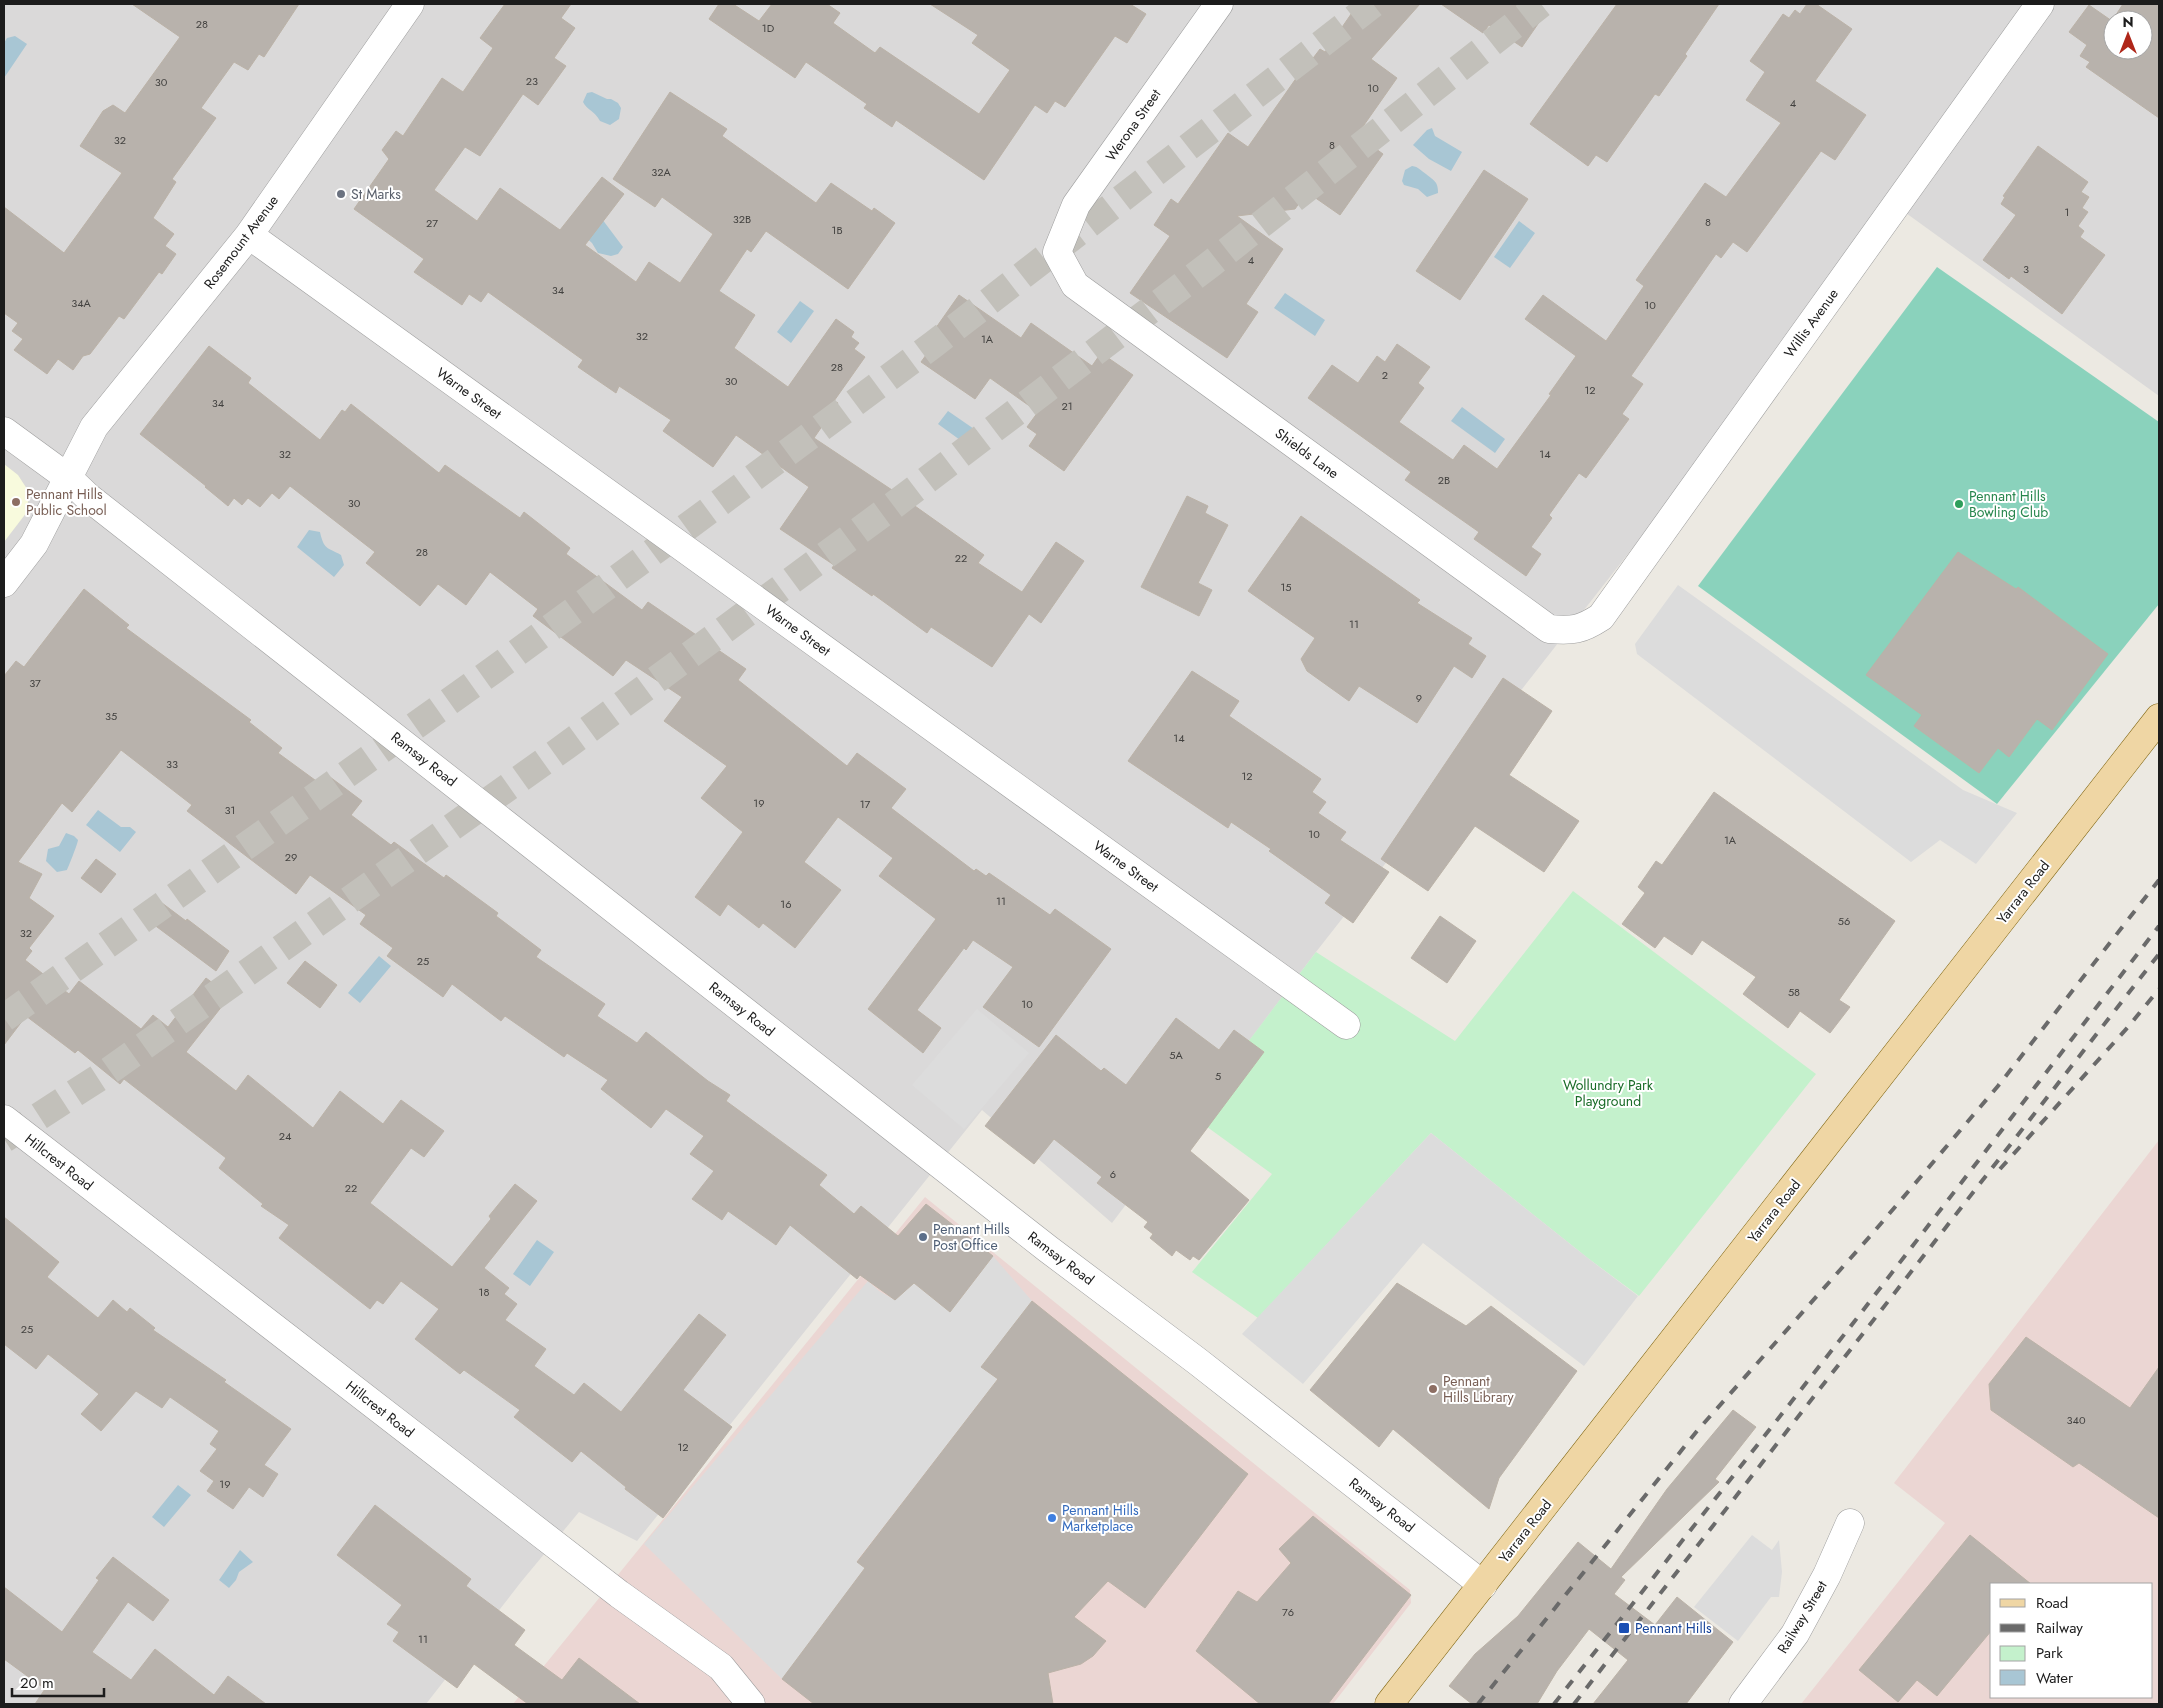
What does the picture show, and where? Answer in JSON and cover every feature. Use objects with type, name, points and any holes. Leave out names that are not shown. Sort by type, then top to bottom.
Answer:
[{"type":"main road","name":"Yarrara Road","points":[[1389,1704],[2159,718]]},
{"type":"street","name":"Rosemount Avenue","points":[[4,583],[34,544],[94,427],[249,235],[410,4]]},
{"type":"street","name":"Werona Street","points":[[1057,252],[1076,204],[1219,4]]},
{"type":"street","name":"Willis Avenue","points":[[1573,631],[1601,618],[2040,4]]},
{"type":"street","name":"Warne Street","points":[[249,235],[1346,1025]]},
{"type":"street","name":"Shields Lane","points":[[1057,252],[1075,285],[1549,629],[1573,631]]},
{"type":"street","name":"Ramsay Road","points":[[4,431],[67,477],[96,503],[1048,1248],[1197,1361],[1483,1585]]},
{"type":"street","name":"Hillcrest Road","points":[[4,1119],[612,1588],[721,1666],[751,1704]]},
{"type":"street","name":"Railway Street","points":[[1743,1704],[1795,1634],[1827,1575],[1850,1523]]},
{"type":"shaded area","points":[[4,4],[2159,4],[2159,396],[1899,208],[1316,952],[1112,1223],[982,1110],[637,1541],[579,1512],[521,1582],[426,1704],[4,1704]]},
{"type":"shaded area","name":"Pennant Hills Public School","points":[[4,464],[18,475],[29,492],[27,512],[4,542]]},
{"type":"shaded area","points":[[1678,585],[1963,790],[2017,813],[1976,864],[1940,840],[1911,862],[1637,654],[1635,644]]},
{"type":"shaded area","points":[[977,1009],[1029,1053],[964,1129],[912,1085]]},
{"type":"shaded area","points":[[1431,1133],[1638,1296],[1584,1366],[1423,1243],[1303,1384],[1242,1334]]},
{"type":"shaded area","points":[[2159,1140],[2159,1704],[1801,1704],[1945,1523],[1894,1483]]},
{"type":"shaded area","points":[[925,1197],[1410,1590],[1411,1603],[1333,1704],[513,1704]]},
{"type":"shaded area","points":[[993,1256],[1032,1301],[982,1367],[998,1379],[857,1561],[865,1568],[782,1679],[644,1544],[868,1281],[879,1291],[895,1300],[914,1283],[950,1312]]},
{"type":"shaded area","points":[[1752,1535],[1772,1550],[1779,1540],[1782,1572],[1779,1597],[1771,1597],[1738,1641],[1694,1607]]},
{"type":"green space","name":"Pennant Hills Bowling Club","points":[[1937,267],[2159,422],[2159,604],[1997,804],[1698,586]]},
{"type":"green space","name":"Wollundry Park Playground","points":[[1573,891],[1816,1074],[1639,1296],[1589,1259],[1431,1133],[1258,1318],[1192,1272],[1272,1174],[1192,1116],[1316,952],[1455,1041]]},
{"type":"water","points":[[15,36],[27,44],[4,78],[4,43],[7,38]]},
{"type":"water","points":[[592,92],[618,103],[621,108],[619,119],[610,125],[600,121],[583,102],[587,93]]},
{"type":"water","points":[[1432,128],[1435,136],[1462,152],[1451,171],[1429,159],[1413,145],[1427,130]]},
{"type":"water","points":[[1412,166],[1419,169],[1435,182],[1438,193],[1427,197],[1418,189],[1404,185],[1402,181],[1405,170]]},
{"type":"water","points":[[596,211],[623,247],[618,254],[611,256],[598,253],[592,243],[583,235]]},
{"type":"water","points":[[1519,221],[1535,233],[1510,268],[1494,257]]},
{"type":"water","points":[[1285,293],[1325,320],[1315,336],[1274,308]]},
{"type":"water","points":[[800,301],[814,311],[791,343],[777,332]]},
{"type":"water","points":[[1462,407],[1505,439],[1495,453],[1451,421]]},
{"type":"water","points":[[948,411],[977,431],[967,445],[938,424]]},
{"type":"water","points":[[309,530],[320,532],[325,545],[341,555],[344,565],[334,577],[297,547]]},
{"type":"water","points":[[98,810],[121,827],[130,827],[136,832],[120,852],[86,825]]},
{"type":"water","points":[[66,833],[74,836],[78,842],[67,870],[57,872],[46,861],[48,849],[59,846]]},
{"type":"water","points":[[379,956],[391,966],[360,1003],[348,993]]},
{"type":"water","points":[[537,1240],[554,1252],[530,1286],[513,1274]]},
{"type":"water","points":[[178,1485],[191,1495],[164,1527],[152,1517]]},
{"type":"water","points":[[240,1550],[253,1562],[239,1572],[236,1580],[229,1588],[219,1580]]},
{"type":"building","points":[[132,4],[299,4],[264,57],[259,54],[248,70],[234,62],[201,108],[216,118],[172,179],[176,182],[153,218],[174,234],[165,246],[176,254],[162,274],[159,272],[124,319],[119,316],[90,354],[83,356],[73,370],[58,359],[47,374],[14,350],[23,339],[12,331],[18,323],[4,313],[4,207],[64,253],[122,173],[80,146],[103,111],[113,105],[125,113],[180,37]]},
{"type":"building","points":[[505,4],[571,4],[561,18],[575,28],[554,58],[566,66],[538,105],[523,94],[480,156],[465,147],[434,190],[477,221],[500,188],[560,230],[602,177],[624,194],[585,245],[636,282],[649,262],[680,283],[713,234],[662,197],[655,207],[613,179],[670,92],[727,129],[722,136],[816,203],[831,183],[872,211],[874,208],[895,223],[848,289],[766,231],[751,252],[747,249],[719,291],[755,315],[734,348],[788,387],[836,319],[854,332],[851,337],[859,343],[854,349],[865,357],[834,401],[838,403],[814,438],[984,555],[978,563],[1022,592],[1056,542],[1084,561],[1041,623],[1029,614],[992,667],[931,627],[927,633],[873,594],[872,596],[832,568],[834,565],[780,529],[809,487],[736,435],[713,467],[663,431],[671,420],[619,386],[616,393],[578,367],[583,360],[488,292],[481,302],[469,294],[462,305],[414,272],[424,259],[354,209],[389,159],[382,150],[396,131],[403,136],[442,78],[463,92],[493,48],[480,38]]},
{"type":"building","points":[[719,4],[733,4],[759,21],[772,4],[827,4],[840,13],[833,23],[875,53],[880,47],[979,114],[1010,70],[972,43],[978,35],[930,4],[1130,4],[1146,14],[1127,43],[1115,36],[1065,107],[1055,101],[1047,113],[1035,105],[984,180],[896,120],[892,127],[864,108],[867,104],[806,62],[795,78],[709,19]]},
{"type":"building","points":[[1358,4],[1420,4],[1371,59],[1397,78],[1357,135],[1383,154],[1340,215],[1307,192],[1295,209],[1237,216],[1283,249],[1246,304],[1258,312],[1227,358],[1130,293],[1170,236],[1154,225],[1171,199],[1178,204],[1228,133],[1248,147],[1297,77],[1320,49],[1325,52]]},
{"type":"building","points":[[1441,4],[1541,4],[1532,16],[1540,21],[1522,47],[1489,25],[1483,33]]},
{"type":"building","points":[[1617,4],[1719,4],[1685,54],[1687,56],[1659,96],[1655,94],[1607,162],[1596,155],[1588,166],[1530,124]]},
{"type":"building","points":[[1807,4],[1816,4],[1852,29],[1815,81],[1866,115],[1835,160],[1821,151],[1747,252],[1733,242],[1721,258],[1716,254],[1631,376],[1643,384],[1622,414],[1629,419],[1586,478],[1579,473],[1549,515],[1552,518],[1531,547],[1541,554],[1526,576],[1474,539],[1479,532],[1405,480],[1411,472],[1308,398],[1332,365],[1358,383],[1377,356],[1385,362],[1397,344],[1430,367],[1418,383],[1424,388],[1399,422],[1453,460],[1464,445],[1497,469],[1551,395],[1549,394],[1576,356],[1525,319],[1543,295],[1606,341],[1644,286],[1636,280],[1705,183],[1726,197],[1781,123],[1746,100],[1765,72],[1750,61],[1783,14],[1789,18],[1795,10],[1800,14]]},
{"type":"building","points":[[2123,4],[2159,4],[2159,118],[2086,67],[2090,62],[2080,56],[2087,45],[2069,32],[2089,5],[2103,15],[2103,60],[2153,60],[2153,10],[2119,10]]},
{"type":"building","points":[[2038,146],[2088,182],[2081,192],[2089,197],[2082,208],[2088,212],[2078,226],[2084,231],[2080,237],[2105,255],[2062,314],[2011,276],[2009,279],[1983,260],[2016,215],[2001,204],[2005,197],[2003,196]]},
{"type":"building","points":[[1484,170],[1528,199],[1460,300],[1416,271]]},
{"type":"building","points":[[959,295],[1021,338],[1031,323],[1092,366],[1101,353],[1133,375],[1064,471],[1029,446],[1037,434],[1027,427],[1038,412],[990,378],[975,399],[921,362],[939,337],[933,332]]},
{"type":"building","points":[[209,346],[251,378],[248,383],[320,440],[342,410],[345,412],[351,404],[439,473],[445,465],[520,518],[524,512],[570,548],[566,554],[642,610],[648,602],[746,669],[738,680],[847,766],[857,753],[906,789],[891,808],[974,871],[976,869],[986,876],[989,873],[1050,915],[1055,909],[1111,949],[1039,1047],[983,1007],[1013,967],[973,940],[966,950],[964,948],[917,1010],[941,1028],[923,1053],[868,1009],[936,919],[879,876],[893,858],[838,817],[804,862],[841,890],[795,948],[763,923],[759,928],[728,904],[720,916],[695,897],[743,832],[701,798],[727,766],[664,721],[682,697],[626,660],[613,676],[533,616],[538,609],[490,572],[466,605],[438,584],[420,606],[366,563],[375,552],[290,486],[279,499],[272,493],[260,507],[248,498],[242,505],[234,498],[228,506],[206,486],[140,434]]},
{"type":"building","points":[[1187,496],[1208,506],[1205,513],[1228,525],[1198,583],[1212,590],[1199,616],[1141,587]]},
{"type":"building","points":[[1301,516],[1420,600],[1417,603],[1472,638],[1468,644],[1486,656],[1472,678],[1454,666],[1417,723],[1359,686],[1349,701],[1307,671],[1301,659],[1315,638],[1248,591]]},
{"type":"building","points":[[1958,552],[2016,589],[2018,587],[2108,654],[2052,730],[2037,719],[2009,757],[1998,748],[1979,773],[1914,726],[1922,715],[1866,675]]},
{"type":"building","points":[[84,589],[129,625],[126,628],[251,720],[249,722],[282,748],[278,753],[319,783],[326,774],[362,801],[351,815],[391,845],[394,842],[444,878],[446,875],[498,913],[496,916],[541,950],[536,957],[605,1004],[597,1016],[637,1043],[646,1032],[708,1081],[730,1095],[726,1101],[827,1175],[819,1185],[854,1214],[861,1206],[898,1236],[926,1204],[993,1256],[950,1312],[914,1283],[895,1300],[860,1275],[857,1279],[790,1225],[776,1245],[728,1211],[722,1220],[692,1199],[714,1171],[690,1154],[704,1136],[666,1109],[651,1128],[601,1089],[608,1080],[567,1053],[564,1057],[505,1016],[501,1021],[452,984],[443,997],[387,956],[393,948],[360,924],[366,915],[310,875],[296,894],[187,811],[192,805],[121,750],[72,812],[62,803],[18,862],[42,874],[29,898],[54,916],[29,948],[32,951],[25,960],[69,994],[79,981],[141,1029],[153,1015],[168,1027],[206,978],[230,996],[186,1052],[236,1091],[248,1075],[313,1128],[340,1091],[383,1124],[401,1100],[444,1131],[424,1157],[411,1148],[370,1203],[452,1267],[491,1219],[489,1216],[515,1184],[537,1201],[484,1268],[509,1288],[504,1294],[517,1304],[505,1320],[546,1349],[534,1366],[574,1395],[584,1383],[621,1412],[699,1314],[726,1335],[683,1390],[732,1427],[663,1518],[625,1489],[626,1487],[581,1451],[572,1462],[514,1417],[520,1410],[464,1370],[460,1374],[415,1339],[439,1309],[401,1281],[383,1304],[377,1300],[370,1309],[279,1238],[289,1225],[261,1206],[263,1204],[219,1168],[226,1158],[124,1079],[120,1084],[78,1050],[75,1053],[26,1016],[4,1045],[4,676],[16,661],[24,667]]},
{"type":"building","points":[[1192,671],[1239,701],[1229,716],[1321,779],[1312,792],[1326,802],[1318,813],[1346,832],[1340,840],[1389,872],[1353,923],[1325,903],[1331,895],[1269,851],[1271,849],[1231,822],[1228,828],[1128,761]]},
{"type":"building","points":[[1503,678],[1552,711],[1509,775],[1579,821],[1544,872],[1475,826],[1428,891],[1381,859]]},
{"type":"building","points":[[1714,792],[1895,921],[1839,1000],[1850,1007],[1830,1033],[1800,1011],[1788,1028],[1743,994],[1756,977],[1702,940],[1692,955],[1664,936],[1655,948],[1622,924],[1645,893],[1638,887],[1656,861],[1662,865]]},
{"type":"building","points":[[96,859],[116,874],[101,893],[81,878]]},
{"type":"building","points":[[162,903],[186,921],[187,919],[229,951],[216,971],[149,921]]},
{"type":"building","points":[[1440,916],[1476,941],[1447,983],[1411,958]]},
{"type":"building","points":[[305,961],[337,985],[320,1008],[287,983]]},
{"type":"building","points":[[1176,1018],[1219,1050],[1234,1030],[1264,1052],[1190,1151],[1249,1200],[1199,1260],[1193,1256],[1190,1260],[1176,1250],[1172,1256],[1150,1238],[1153,1234],[1144,1227],[1148,1222],[1097,1183],[1102,1177],[1054,1139],[1034,1164],[985,1126],[1056,1035],[1101,1071],[1104,1068],[1126,1085]]},
{"type":"building","points":[[4,1217],[59,1262],[47,1277],[98,1318],[113,1300],[127,1312],[130,1308],[155,1328],[153,1330],[226,1380],[224,1382],[291,1429],[264,1465],[278,1474],[263,1497],[249,1487],[233,1509],[207,1491],[214,1481],[200,1471],[217,1449],[210,1444],[219,1431],[170,1397],[162,1408],[136,1391],[101,1431],[81,1414],[99,1394],[48,1354],[36,1369],[4,1344]]},
{"type":"building","points":[[1397,1283],[1466,1326],[1491,1306],[1577,1371],[1499,1478],[1489,1509],[1393,1429],[1379,1447],[1310,1390]]},
{"type":"building","name":"Pennant Hills Marketplace","points":[[1032,1301],[1248,1474],[1145,1608],[1108,1581],[1074,1617],[1106,1641],[1093,1656],[1081,1664],[1048,1673],[1053,1704],[814,1704],[782,1679],[865,1568],[857,1562],[998,1379],[981,1367]]},
{"type":"building","points":[[2026,1337],[2130,1408],[2159,1367],[2159,1518],[2079,1463],[2073,1467],[1991,1410],[1989,1384]]},
{"type":"building","points":[[1733,1410],[1756,1427],[1715,1479],[1719,1482],[1621,1577],[1625,1580],[1614,1594],[1655,1625],[1677,1597],[1733,1642],[1686,1704],[1593,1704],[1628,1660],[1589,1629],[1557,1671],[1537,1704],[1472,1704],[1449,1686],[1475,1654],[1518,1616],[1578,1542],[1611,1569],[1667,1489]]},
{"type":"building","points":[[375,1505],[471,1579],[466,1586],[525,1630],[514,1645],[562,1680],[579,1658],[640,1704],[528,1704],[474,1664],[457,1688],[393,1641],[399,1632],[387,1624],[402,1605],[337,1555]]},
{"type":"building","points":[[1313,1516],[1411,1595],[1328,1704],[1260,1704],[1196,1651],[1238,1591],[1257,1602],[1291,1563],[1279,1549]]},
{"type":"building","points":[[1970,1535],[2030,1583],[1990,1583],[1990,1632],[1937,1696],[1917,1680],[1898,1702],[1859,1670]]},
{"type":"building","points":[[113,1557],[169,1600],[153,1621],[128,1602],[92,1652],[131,1680],[155,1649],[214,1695],[228,1676],[266,1704],[35,1704],[45,1689],[4,1659],[4,1587],[62,1632],[99,1580],[96,1578]]},
{"type":"tunnel","points":[[4,1018],[495,669],[934,344],[1373,4]]},
{"type":"tunnel","points":[[4,1139],[106,1073],[566,746],[886,511],[1212,263],[1541,4]]},
{"type":"railway","points":[[1478,1704],[1697,1431],[1872,1234],[1998,1086],[2159,880]]},
{"type":"railway","points":[[1554,1704],[1854,1322],[2159,926]]},
{"type":"railway","points":[[1574,1704],[2159,954]]},
{"type":"railway","points":[[2000,1169],[2128,1027],[2159,989]]},
{"type":"place","name":"St Marks","points":[[341,194]]},
{"type":"place","name":"Pennant Hills Public School","points":[[16,502]]},
{"type":"place","name":"Pennant Hills Bowling Club","points":[[1959,504]]},
{"type":"place","name":"Pennant Hills Post Office","points":[[923,1237]]},
{"type":"place","name":"Pennant Hills Library","points":[[1433,1389]]},
{"type":"place","name":"Pennant Hills Marketplace","points":[[1052,1518]]},
{"type":"place","name":"Pennant Hills","points":[[1624,1628]]}]
